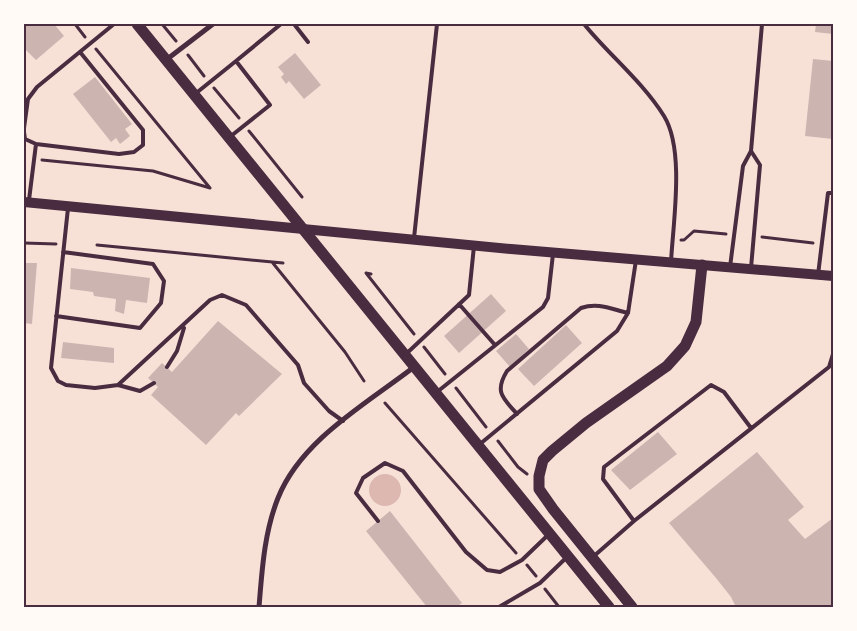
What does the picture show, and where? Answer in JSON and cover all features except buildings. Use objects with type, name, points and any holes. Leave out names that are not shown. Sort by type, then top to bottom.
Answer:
[{"type":"main road","points":[[137,24],[607,606]]},
{"type":"main road","points":[[26,202],[68,208],[474,246],[833,276]]},
{"type":"main road","points":[[632,607],[540,489],[538,476],[543,460],[586,423],[667,366],[685,346],[696,322],[702,265]]},
{"type":"street","points":[[166,60],[213,24]]},
{"type":"street","points":[[259,607],[263,559],[278,498],[298,463],[343,421],[414,367]]},
{"type":"lane","points":[[24,128],[28,99],[37,87],[114,24]]},
{"type":"lane","points":[[194,95],[281,24]]},
{"type":"lane","points":[[294,24],[308,42]]},
{"type":"lane","points":[[413,240],[437,24]]},
{"type":"lane","points":[[584,24],[605,50],[634,77],[665,117],[674,147],[676,189],[670,262]]},
{"type":"lane","points":[[730,267],[743,166],[751,151],[762,24]]},
{"type":"lane","points":[[24,132],[26,139],[36,144],[58,149],[119,154],[134,152],[143,145],[143,130],[80,52]]},
{"type":"lane","points":[[229,138],[270,105],[236,61]]},
{"type":"lane","points":[[26,202],[36,144]]},
{"type":"lane","points":[[751,151],[760,165],[751,269]]},
{"type":"lane","points":[[818,274],[828,193],[833,193]]},
{"type":"lane","points":[[68,208],[51,368],[58,381],[66,385],[95,388],[118,385],[140,391],[154,383]]},
{"type":"lane","points":[[405,356],[469,295],[474,246]]},
{"type":"lane","points":[[56,316],[140,328],[161,303],[164,281],[153,264],[63,252]]},
{"type":"lane","points":[[436,393],[543,307],[548,298],[553,253]]},
{"type":"lane","points":[[478,446],[617,331],[628,313],[636,260]]},
{"type":"lane","points":[[118,385],[185,326],[210,300],[222,295],[246,305],[298,366],[304,383],[329,411],[343,421]]},
{"type":"lane","points":[[459,304],[495,345]]},
{"type":"lane","points":[[517,414],[501,394],[500,385],[507,371],[581,308],[591,305],[605,306],[628,313]]},
{"type":"lane","points":[[167,367],[177,351],[185,326]]},
{"type":"lane","points":[[592,558],[634,521],[830,367],[833,354]]},
{"type":"lane","points":[[634,521],[603,479],[604,467],[711,385],[724,392],[751,428]]},
{"type":"lane","points":[[378,521],[356,493],[363,478],[384,463],[403,471],[466,552],[488,570],[500,572],[522,560],[549,534]]},
{"type":"lane","points":[[499,607],[540,583],[568,556]]},
{"type":"path","points":[[162,24],[302,197]]},
{"type":"path","points":[[34,160],[153,171],[210,188],[101,55]]},
{"type":"path","points":[[24,243],[64,244]]},
{"type":"path","points":[[87,244],[283,262]]},
{"type":"path","points":[[272,262],[345,352],[364,381]]},
{"type":"path","points":[[370,274],[366,273],[518,467]]},
{"type":"path","points":[[384,403],[522,560],[559,607]]},
{"type":"shaded area","points":[[385,474],[396,479],[401,490],[396,501],[385,506],[374,501],[369,490],[374,479]]}]
